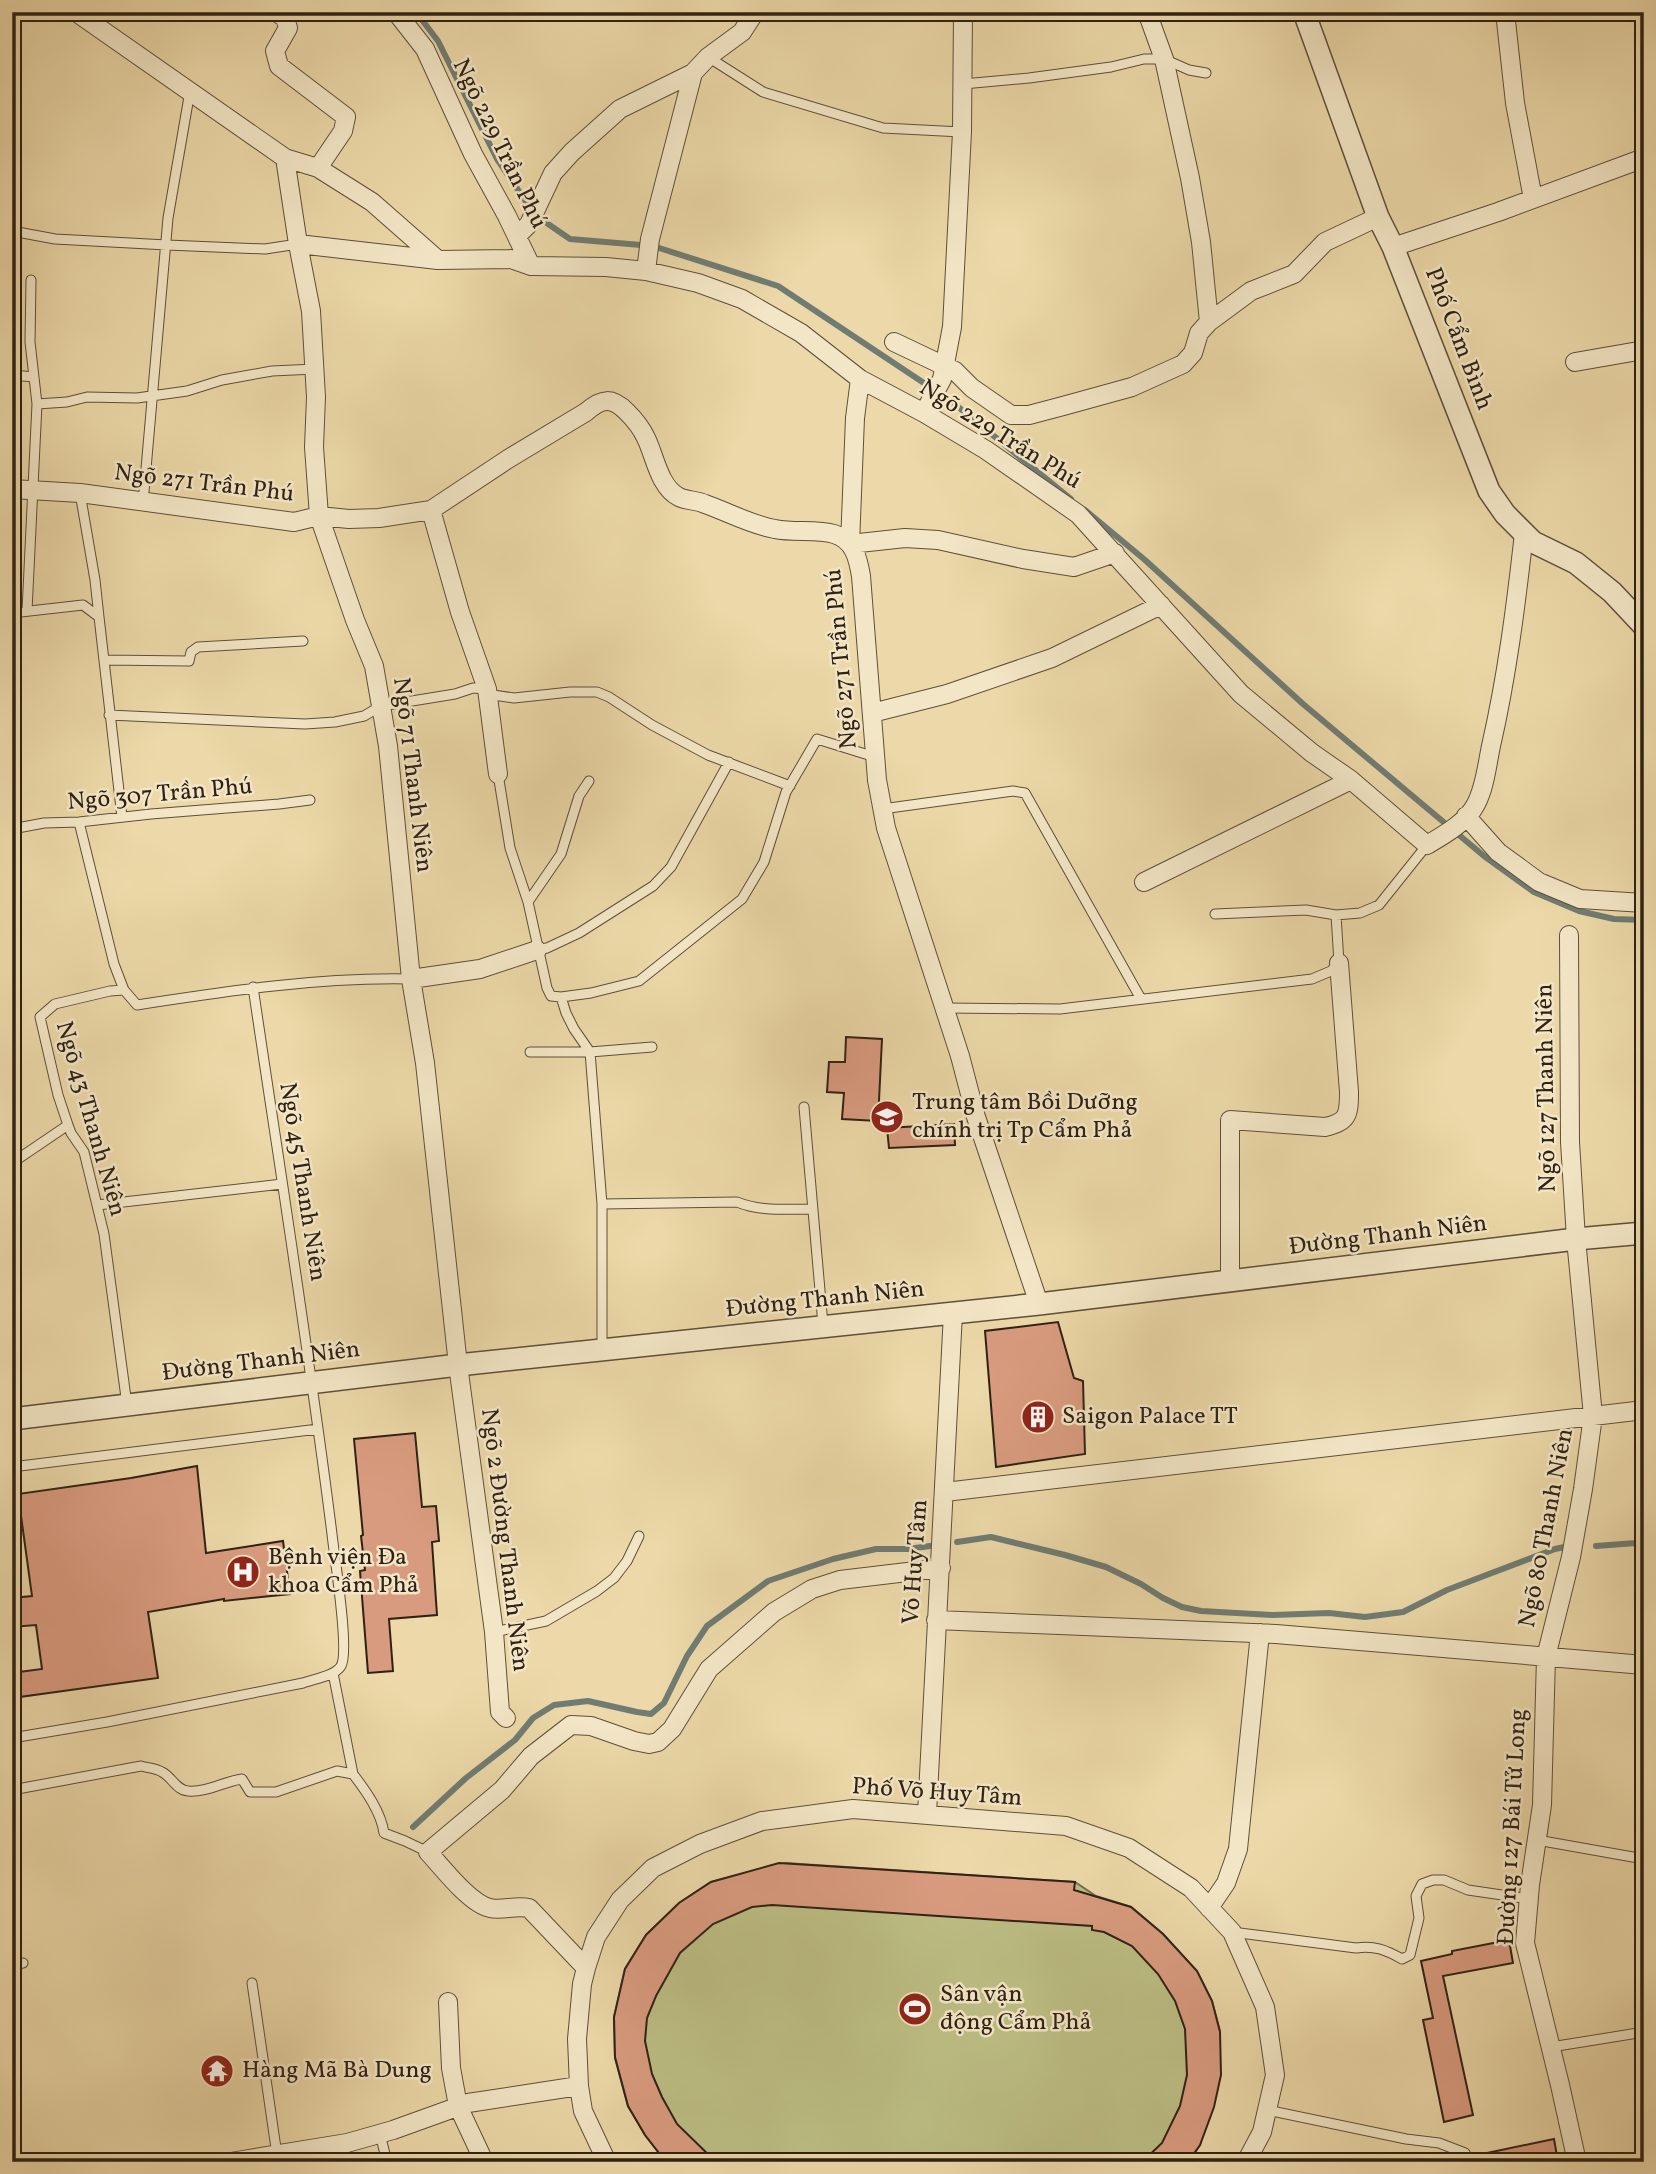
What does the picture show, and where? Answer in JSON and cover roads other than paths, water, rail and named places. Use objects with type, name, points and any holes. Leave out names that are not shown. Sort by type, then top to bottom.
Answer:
[{"type":"street","points":[[76,12],[285,158],[318,168],[372,202],[438,260]]},
{"type":"street","points":[[275,12],[285,18],[288,28],[275,51],[279,66],[346,117],[343,131],[318,168]]},
{"type":"street","name":"Ngõ 229 Trần Phú","points":[[396,12],[425,49],[473,154],[523,230],[531,266]]},
{"type":"street","points":[[523,230],[542,199],[553,173],[572,152],[620,108],[693,73],[708,57],[742,32],[755,12]]},
{"type":"street","points":[[931,400],[946,366],[953,306],[962,132],[963,12]]},
{"type":"street","points":[[1147,12],[1164,59],[1190,178],[1201,242],[1209,323]]},
{"type":"street","name":"Phố Cẩm Bình","points":[[1304,12],[1378,217],[1394,247],[1489,491],[1505,514],[1533,542],[1576,563],[1612,592],[1644,626]]},
{"type":"street","points":[[1505,12],[1515,103],[1532,199]]},
{"type":"street","points":[[646,266],[650,239],[693,73]]},
{"type":"street","name":"Ngõ 71 Thanh Niên","points":[[285,158],[311,311],[314,447],[319,516],[374,666],[388,746],[411,979],[425,1063],[458,1365]]},
{"type":"street","points":[[1394,247],[1644,158]]},
{"type":"street","points":[[894,342],[955,371],[972,388],[1011,415],[1029,415],[1132,387],[1183,364],[1193,353],[1199,332],[1251,291],[1294,274],[1325,242],[1378,217]]},
{"type":"street","name":"Ngõ 229 Trần Phú","points":[[298,244],[438,260],[511,259],[531,266],[646,266],[742,299],[800,333],[860,379],[931,400],[1078,514],[1241,694],[1312,753],[1434,841]]},
{"type":"street","points":[[1575,362],[1644,350]]},
{"type":"street","points":[[860,379],[855,418],[850,544],[905,538],[938,540],[1074,568],[1115,553]]},
{"type":"street","name":"Ngõ 271 Trần Phú","points":[[12,489],[80,493],[294,522],[319,516],[379,518],[431,510],[597,403],[607,401],[619,404],[638,423],[666,485],[675,495],[702,502],[774,529],[835,534],[850,544],[856,552],[861,576],[876,757],[886,828],[976,1117],[1039,1304]]},
{"type":"street","points":[[431,510],[460,612],[488,690],[498,774]]},
{"type":"street","points":[[1434,841],[1463,819],[1476,805],[1481,790],[1500,706],[1524,533]]},
{"type":"street","points":[[872,713],[947,694],[1052,658],[1161,605]]},
{"type":"street","points":[[1144,882],[1351,780]]},
{"type":"street","points":[[1463,819],[1498,852],[1539,882],[1580,899],[1644,903]]},
{"type":"street","name":"Ngõ 127 Thanh Niên","points":[[1569,935],[1570,1142],[1576,1239]]},
{"type":"street","points":[[411,979],[480,969],[537,950]]},
{"type":"street","points":[[1230,1281],[1230,1120],[1325,1127],[1339,1124],[1346,1118],[1349,1092],[1339,963]]},
{"type":"street","name":"Đường Thanh Niên","points":[[12,1419],[458,1365],[1039,1304],[1644,1233]]},
{"type":"street","name":"Ngõ 80 Thanh Niên","points":[[1546,1657],[1571,1557],[1593,1416],[1576,1239]]},
{"type":"street","name":"Võ Huy Tâm","points":[[927,1814],[953,1313]]},
{"type":"street","name":"Ngõ 2 Đường Thanh Niên","points":[[458,1365],[494,1632],[499,1712],[506,1718]]},
{"type":"street","points":[[945,1492],[1644,1409]]},
{"type":"street","points":[[586,1968],[529,1908],[518,1906],[498,1909],[480,1905],[428,1852],[502,1790],[531,1756],[570,1725],[592,1726],[649,1744],[658,1742],[672,1729],[709,1669],[774,1612],[812,1589],[839,1580],[941,1568]]},
{"type":"street","points":[[936,1620],[1260,1633],[1644,1665]]},
{"type":"street","points":[[1209,1908],[1226,1883],[1238,1849],[1260,1633]]},
{"type":"street","name":"Đường 127 Bái Tử Long","points":[[1546,1657],[1542,1805],[1525,1942],[1577,2162]]},
{"type":"street","name":"Phố Võ Huy Tâm","points":[[607,2162],[583,2111],[577,2039],[586,1968],[596,1937],[620,1900],[653,1868],[699,1844],[762,1821],[853,1809],[1066,1826],[1129,1848],[1191,1888],[1232,1932],[1265,2007],[1275,2075],[1262,2132],[1245,2162]]},
{"type":"street","points":[[447,2002],[451,2067],[458,2106],[482,2162]]},
{"type":"street","points":[[231,2162],[347,2143],[468,2102],[579,2086]]},
{"type":"lane","points":[[708,57],[763,92],[861,122],[883,128],[962,132]]},
{"type":"lane","points":[[963,84],[1111,67],[1144,59],[1164,59],[1189,70],[1206,73]]},
{"type":"lane","points":[[143,503],[168,218],[190,91]]},
{"type":"lane","points":[[12,231],[55,239],[167,245],[265,249],[298,244]]},
{"type":"lane","points":[[27,611],[37,404],[30,342],[31,280]]},
{"type":"lane","points":[[37,404],[87,397],[137,398],[187,391],[222,380],[272,371],[314,369]]},
{"type":"lane","points":[[12,374],[34,377]]},
{"type":"lane","points":[[80,493],[96,580],[122,817]]},
{"type":"lane","points":[[12,613],[83,605],[99,617]]},
{"type":"lane","points":[[104,660],[189,661],[191,652],[198,647],[303,641]]},
{"type":"lane","points":[[109,715],[305,724],[364,716],[381,706],[455,695],[472,688],[514,698],[597,692],[708,755],[790,786]]},
{"type":"lane","points":[[498,774],[510,848],[528,902],[547,988],[551,996],[561,997],[591,993],[639,981],[741,899],[764,862],[786,792],[817,739],[876,757]]},
{"type":"lane","points":[[537,950],[579,933],[653,886],[671,867],[729,762]]},
{"type":"lane","points":[[528,902],[561,854],[579,796],[589,781]]},
{"type":"lane","points":[[883,809],[998,792],[1025,793],[1141,999]]},
{"type":"lane","name":"Ngõ 307 Trần Phú","points":[[12,829],[44,823],[310,800]]},
{"type":"lane","points":[[79,822],[114,964],[124,990],[137,1005],[253,988],[388,978],[411,979]]},
{"type":"lane","points":[[1215,915],[1306,910],[1336,915],[1360,913],[1379,905],[1434,841]]},
{"type":"lane","points":[[944,1008],[1060,1009],[1312,979],[1331,971],[1339,963],[1336,915]]},
{"type":"lane","name":"Ngõ 45 Thanh Niên","points":[[253,988],[313,1383],[341,1605],[344,1649],[342,1665],[333,1673]]},
{"type":"lane","name":"Ngõ 43 Thanh Niên","points":[[124,990],[55,1004],[40,1017],[58,1095],[71,1133],[84,1152],[104,1234],[127,1405]]},
{"type":"lane","points":[[561,997],[574,1029],[590,1052],[603,1204],[602,1350]]},
{"type":"lane","points":[[530,1052],[590,1052],[652,1047]]},
{"type":"lane","points":[[804,1107],[823,1327]]},
{"type":"lane","points":[[12,1163],[68,1125]]},
{"type":"lane","points":[[97,1205],[282,1184]]},
{"type":"lane","points":[[603,1204],[737,1202],[750,1208],[813,1209]]},
{"type":"lane","points":[[12,1467],[318,1429]]},
{"type":"lane","points":[[494,1632],[546,1621],[597,1591],[614,1578],[627,1561],[639,1536]]},
{"type":"lane","points":[[12,1738],[303,1683],[333,1673],[353,1774],[368,1794],[383,1825],[384,1833],[428,1852]]},
{"type":"lane","points":[[12,1790],[141,1766],[160,1770],[175,1786],[188,1791],[242,1779],[250,1792],[276,1793],[337,1772],[353,1774]]},
{"type":"lane","points":[[1537,1840],[1644,1859]]},
{"type":"lane","points":[[1232,1932],[1356,1948],[1371,1946],[1402,1959],[1410,1955],[1419,1918],[1416,1896],[1422,1884],[1444,1880],[1468,1890],[1529,1899]]},
{"type":"lane","points":[[12,1966],[23,1963]]},
{"type":"lane","points":[[253,1983],[277,2154]]},
{"type":"lane","points":[[1551,2047],[1644,2032]]},
{"type":"lane","points":[[1266,2110],[1406,2139],[1439,2143],[1465,2152],[1470,2162]]},
{"type":"lane","points":[[380,2134],[387,2162]]},
{"type":"waterway","points":[[416,12],[438,41],[497,159],[535,215],[570,239],[653,246],[778,286],[951,401],[1071,499]]},
{"type":"waterway","points":[[1085,510],[1145,560],[1303,704],[1484,856],[1534,892],[1579,911],[1614,919],[1644,920]]},
{"type":"waterway","points":[[957,1542],[991,1537],[1065,1555],[1106,1567],[1182,1607],[1201,1611],[1273,1615],[1329,1613],[1365,1617],[1403,1612],[1447,1590],[1569,1546]]},
{"type":"waterway","points":[[1596,1546],[1636,1543]]},
{"type":"waterway","points":[[413,1827],[466,1778],[515,1740],[533,1718],[554,1705],[588,1701],[651,1714],[664,1703],[687,1656],[707,1626],[768,1581],[833,1559],[876,1549],[930,1546]]},
{"type":"place","name":"Trung tâm Bồi Dưỡng chính trị Tp Cẩm Phả","points":[[887,1117]]},
{"type":"place","name":"Saigon Palace TT","points":[[1038,1417]]},
{"type":"place","name":"Bệnh viện Đa khoa Cẩm Phả","points":[[243,1572]]},
{"type":"place","name":"Sân vận động Cẩm Phả","points":[[915,2009]]},
{"type":"place","name":"Hàng Mã Bà Dung","points":[[217,2071]]}]
